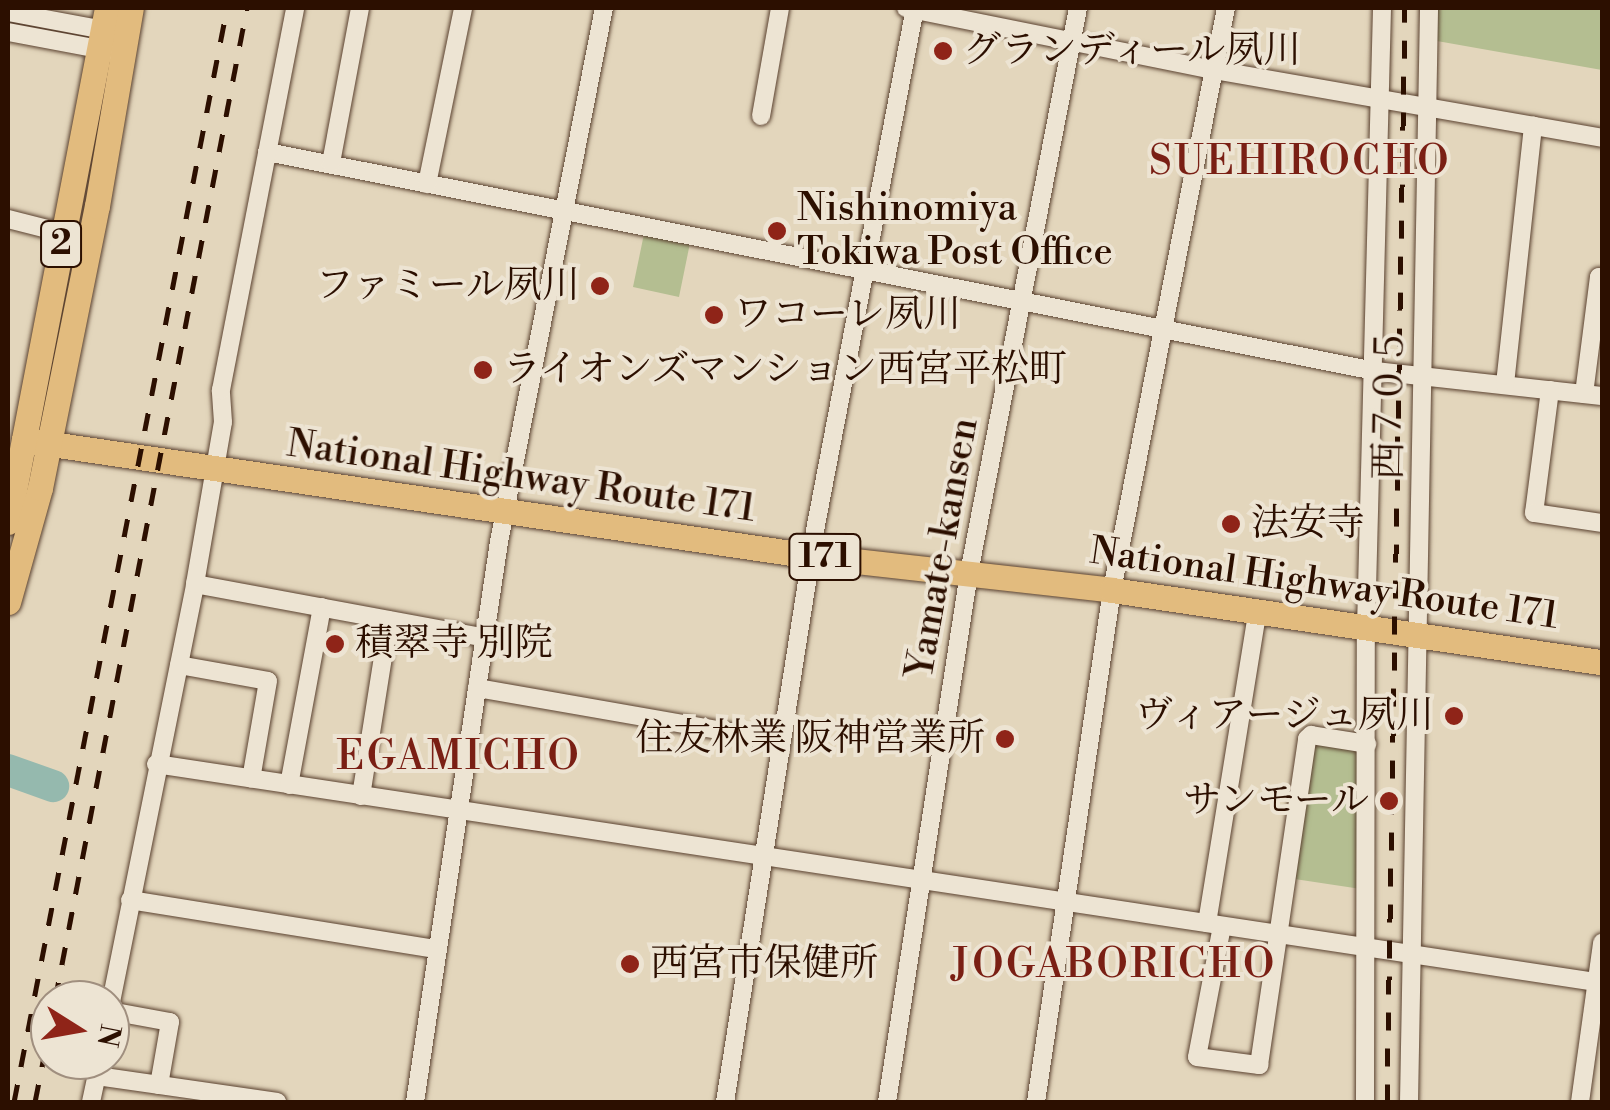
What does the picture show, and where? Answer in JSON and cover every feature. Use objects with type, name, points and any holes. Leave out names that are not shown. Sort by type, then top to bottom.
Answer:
[{"type":"highway","name":"2","points":[[8,602],[27,441],[63,233],[112,34],[131,8]]},
{"type":"highway","name":"2","points":[[8,522],[112,34]]},
{"type":"highway","name":"National Highway Route 171","points":[[27,441],[811,556],[1112,590],[1602,662]]},
{"type":"street","points":[[115,980],[195,584],[223,422],[221,390],[295,8]]},
{"type":"street","points":[[331,163],[360,8]]},
{"type":"street","points":[[427,184],[463,8]]},
{"type":"street","points":[[415,1102],[456,811],[506,512],[604,8]]},
{"type":"street","points":[[762,116],[780,8]]},
{"type":"street","points":[[725,1102],[811,556],[911,8],[1214,70],[1602,138]]},
{"type":"street","name":"Yamate-kansen","points":[[887,1102],[969,572],[1078,8]]},
{"type":"street","points":[[1036,1102],[1112,590],[1226,8]]},
{"type":"street","points":[[1365,1102],[1366,628],[1376,370],[1382,8]]},
{"type":"street","name":"西７０５","points":[[1410,1102],[1429,8]]},
{"type":"street","points":[[8,12],[112,34]]},
{"type":"street","points":[[8,32],[112,34]]},
{"type":"street","points":[[1505,384],[1533,126]]},
{"type":"street","points":[[267,152],[1376,370],[1593,395],[1602,277]]},
{"type":"street","points":[[8,219],[63,233]]},
{"type":"street","points":[[1550,390],[1534,513],[1602,523]]},
{"type":"street","points":[[195,584],[485,638]]},
{"type":"street","points":[[289,785],[322,608]]},
{"type":"street","points":[[1257,612],[1198,1057],[1259,1065],[1307,739],[1312,735],[1367,744]]},
{"type":"street","points":[[361,796],[389,620]]},
{"type":"street","points":[[180,665],[268,681],[251,779]]},
{"type":"street","points":[[477,688],[780,741]]},
{"type":"street","points":[[156,764],[1600,983]]},
{"type":"street","points":[[130,900],[436,949]]},
{"type":"street","points":[[1580,1102],[1600,983],[1602,943]]},
{"type":"street","points":[[130,1013],[170,1022],[159,1085]]},
{"type":"street","points":[[130,1077],[159,1085],[277,1102]]},
{"type":"green space","points":[[1437,8],[1602,8],[1602,70],[1437,41]]},
{"type":"green space","points":[[644,234],[690,243],[679,297],[633,287]]},
{"type":"green space","points":[[1318,742],[1355,749],[1364,759],[1361,889],[1288,878],[1308,755]]},
{"type":"waterway","points":[[8,770],[53,786]]},
{"type":"railway","points":[[14,1102],[227,8]]},
{"type":"railway","points":[[59,980],[247,8]]},
{"type":"railway","points":[[1387,1102],[1405,8]]},
{"type":"railway","points":[[35,1102],[39,1080]]},
{"type":"place","name":"グランディール夙川","points":[[943,51]]},
{"type":"place","name":"Nishinomiya Tokiwa Post Office","points":[[777,231]]},
{"type":"place","name":"ファミール夙川","points":[[600,286]]},
{"type":"place","name":"ワコーレ夙川","points":[[714,315]]},
{"type":"place","name":"ライオンズマンション西宮平松町","points":[[483,370]]},
{"type":"place","name":"法安寺","points":[[1231,524]]},
{"type":"place","name":"積翠寺 別院","points":[[335,644]]},
{"type":"place","name":"ヴィアージュ夙川","points":[[1454,716]]},
{"type":"place","name":"住友林業 阪神営業所","points":[[1005,739]]},
{"type":"place","name":"サンモール","points":[[1389,801]]},
{"type":"place","name":"西宮市保健所","points":[[630,964]]},
{"type":"district","name":"SUEHIROCHO","points":[[1300,162]]},
{"type":"district","name":"EGAMICHO","points":[[459,757]]},
{"type":"district","name":"JOGABORICHO","points":[[1114,965]]}]
